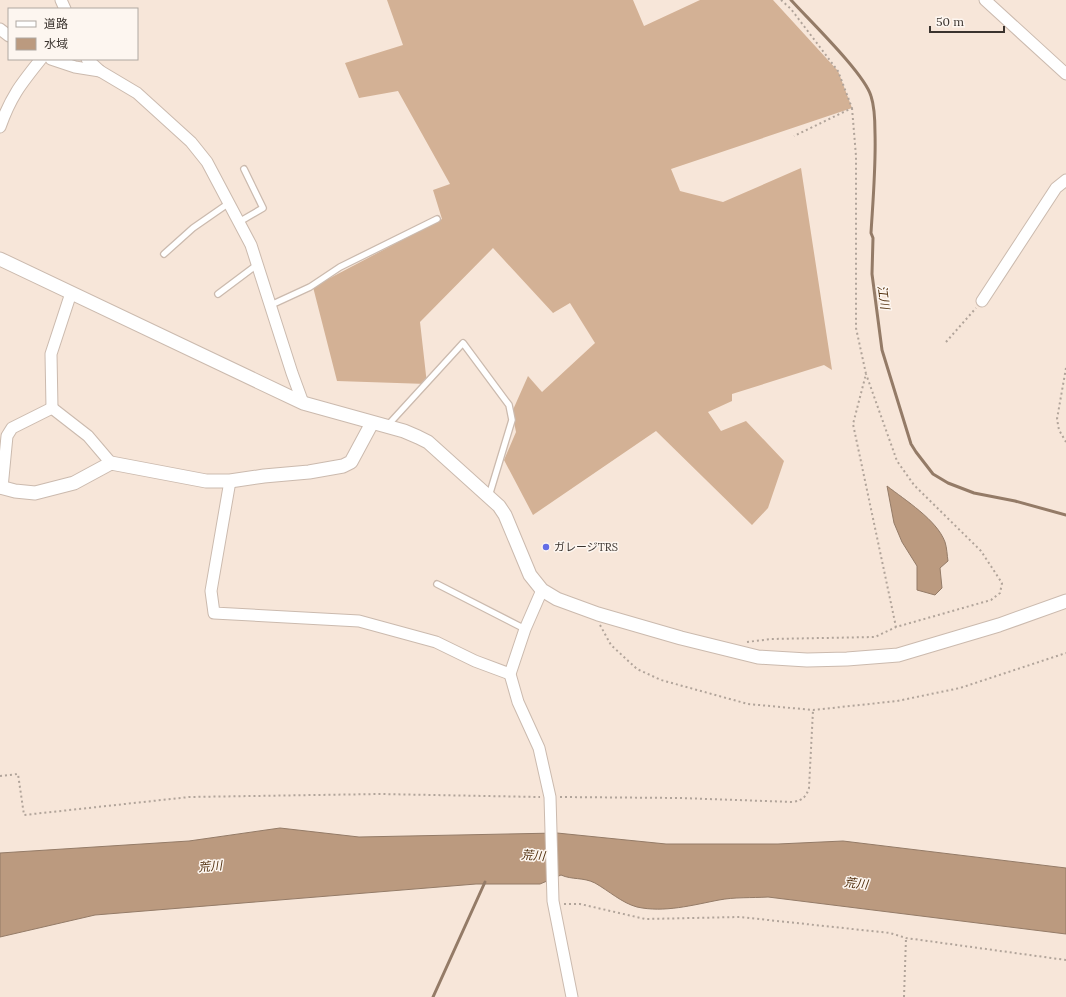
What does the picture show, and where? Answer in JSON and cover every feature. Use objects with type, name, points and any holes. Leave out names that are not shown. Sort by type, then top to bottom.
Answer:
[{"type":"street","points":[[985,0],[1066,74]]},
{"type":"street","points":[[0,29],[8,35]]},
{"type":"street","points":[[0,127],[8,104],[17,89],[40,60]]},
{"type":"street","points":[[54,60],[75,67],[100,71]]},
{"type":"street","points":[[88,60],[100,71],[137,93],[190,142],[207,162],[229,202],[258,263],[292,373],[303,403]]},
{"type":"street","points":[[982,301],[1056,188],[1066,180]]},
{"type":"street","points":[[0,259],[303,403],[404,431],[428,442],[489,496],[505,515],[530,575],[542,590],[557,600],[598,614],[681,638],[758,656],[807,660],[847,659],[898,655],[999,625],[1066,601]]},
{"type":"street","points":[[52,408],[51,354],[71,293]]},
{"type":"street","points":[[52,408],[88,436],[110,463]]},
{"type":"street","points":[[52,408],[12,428],[7,436],[1,488],[35,493],[74,483],[110,463],[206,481],[230,481],[309,472],[343,466],[351,462],[372,423]]},
{"type":"street","points":[[230,481],[211,591],[214,613],[359,621],[436,642],[475,661],[510,674]]},
{"type":"street","points":[[542,590],[525,629],[510,674],[518,702],[539,748],[550,797],[553,903],[572,997]]},
{"type":"lane","points":[[239,222],[264,208],[244,169]]},
{"type":"lane","points":[[164,254],[193,228],[229,202]]},
{"type":"lane","points":[[271,304],[310,287],[340,267],[437,219]]},
{"type":"lane","points":[[218,294],[258,263]]},
{"type":"lane","points":[[387,426],[463,343],[509,405],[512,420],[489,496]]},
{"type":"lane","points":[[437,584],[525,629]]},
{"type":"path","points":[[742,643],[772,639],[875,637],[896,627],[990,600],[1000,593],[1002,583],[981,551],[914,485],[897,461],[866,374],[856,328],[856,156],[852,108],[838,71],[791,10],[781,0]]},
{"type":"path","points":[[794,136],[852,108]]},
{"type":"path","points":[[946,342],[982,301]]},
{"type":"path","points":[[1066,368],[1056,419],[1059,430],[1066,442]]},
{"type":"path","points":[[866,374],[853,424],[896,627]]},
{"type":"path","points":[[598,614],[600,628],[612,645],[637,669],[661,680],[748,704],[813,710],[897,701],[960,688],[1066,653]]},
{"type":"path","points":[[0,776],[18,774],[24,815],[189,797],[380,794],[680,798],[794,802],[802,800],[809,788],[813,710]]},
{"type":"path","points":[[553,903],[580,904],[645,919],[740,917],[890,933],[906,938],[1066,960]]},
{"type":"path","points":[[904,997],[906,938]]},
{"type":"shaded area","points":[[387,0],[633,0],[644,26],[700,0],[773,0],[838,71],[852,108],[671,169],[680,191],[723,202],[801,168],[832,370],[824,365],[732,394],[732,401],[708,412],[721,431],[746,421],[784,461],[768,508],[752,525],[656,431],[533,515],[504,460],[516,432],[512,412],[528,376],[542,392],[595,343],[570,303],[553,313],[493,248],[420,322],[427,384],[337,381],[313,287],[442,219],[433,190],[450,184],[398,91],[359,98],[345,63],[403,45]]},
{"type":"water","points":[[887,486],[928,518],[941,534],[945,542],[948,561],[940,568],[942,588],[935,595],[917,590],[917,566],[902,542],[894,523]]},
{"type":"water","name":"荒川","points":[[280,828],[359,837],[557,833],[666,844],[778,844],[843,841],[1066,868],[1066,934],[768,897],[731,898],[678,908],[647,909],[626,903],[591,881],[569,878],[561,875],[540,884],[476,884],[95,915],[0,937],[0,853],[189,841]]},
{"type":"waterway","name":"江川","points":[[791,0],[858,74],[871,96],[874,114],[875,145],[871,233],[873,238],[872,274],[882,350],[911,444],[933,474],[948,483],[974,493],[1015,501],[1066,515]]},
{"type":"waterway","points":[[433,997],[485,882]]},
{"type":"place","name":"ガレージTRS","points":[[546,547]]}]
